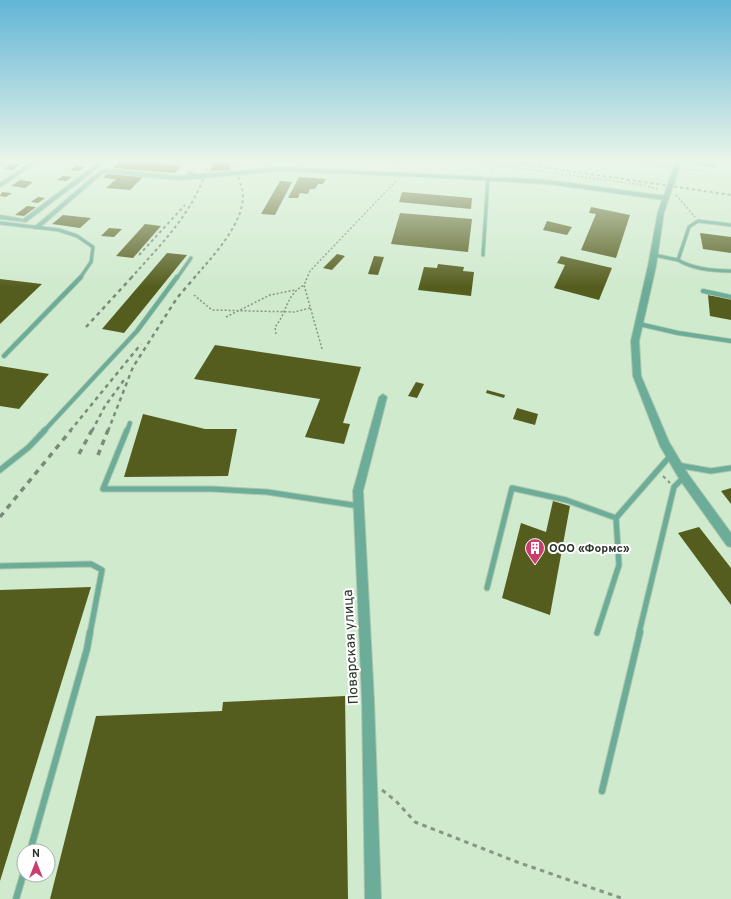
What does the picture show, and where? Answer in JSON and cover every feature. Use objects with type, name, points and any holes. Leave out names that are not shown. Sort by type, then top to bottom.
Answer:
[{"type":"street","points":[[0,217],[24,221],[48,203]]},
{"type":"street","points":[[37,227],[65,203]]},
{"type":"street","points":[[664,203],[635,342],[637,376],[650,412],[671,455],[684,477],[731,542]]},
{"type":"street","name":"Поварская улица","points":[[372,899],[370,781],[358,491],[383,397]]},
{"type":"lane","points":[[483,255],[488,203]]},
{"type":"lane","points":[[678,260],[689,226],[693,222],[698,221],[731,225]]},
{"type":"lane","points":[[0,223],[37,227],[77,236],[93,247],[91,262],[85,272],[4,356]]},
{"type":"lane","points":[[654,255],[678,260],[683,264],[731,271]]},
{"type":"lane","points":[[0,470],[29,447],[137,331],[191,258]]},
{"type":"lane","points":[[703,292],[731,297]]},
{"type":"lane","points":[[639,324],[678,333],[731,341]]},
{"type":"lane","points":[[130,423],[103,489],[212,489],[267,492],[358,506]]},
{"type":"lane","points":[[597,633],[620,565],[616,518],[671,455]]},
{"type":"lane","points":[[677,465],[711,471],[731,468]]},
{"type":"lane","points":[[602,791],[674,487],[684,477]]},
{"type":"lane","points":[[487,588],[512,488],[566,500],[616,518]]},
{"type":"lane","points":[[0,566],[91,564],[102,570],[86,649],[32,843]]},
{"type":"lane","points":[[16,899],[21,883]]},
{"type":"path","points":[[226,317],[240,311],[248,304],[270,294],[295,290],[304,285],[310,271],[374,203]]},
{"type":"path","points":[[304,285],[322,349]]},
{"type":"path","points":[[276,334],[275,328],[283,317],[295,290]]},
{"type":"path","points":[[194,296],[212,310],[294,312],[310,308]]},
{"type":"path","points":[[370,781],[396,801],[416,822],[517,862],[624,899]]},
{"type":"building","points":[[267,203],[281,203],[275,215],[261,214]]},
{"type":"building","points":[[409,203],[472,203],[471,209]]},
{"type":"building","points":[[27,206],[36,207],[24,216],[15,215]]},
{"type":"building","points":[[591,207],[630,215],[616,258],[581,250],[596,214],[589,213]]},
{"type":"building","points":[[400,213],[472,219],[468,252],[391,244]]},
{"type":"building","points":[[63,215],[91,218],[80,228],[52,224]]},
{"type":"building","points":[[547,221],[572,227],[567,235],[543,230]]},
{"type":"building","points":[[145,224],[161,226],[133,258],[116,256]]},
{"type":"building","points":[[109,228],[122,229],[114,237],[101,236]]},
{"type":"building","points":[[700,233],[731,237],[731,253],[703,249]]},
{"type":"building","points":[[167,253],[187,255],[124,333],[102,329]]},
{"type":"building","points":[[337,254],[345,256],[332,270],[323,268]]},
{"type":"building","points":[[374,256],[384,257],[378,275],[368,274]]},
{"type":"building","points":[[561,256],[612,268],[599,300],[554,288],[565,265],[557,263]]},
{"type":"building","points":[[438,264],[464,267],[463,271],[474,272],[471,296],[418,290],[424,267],[437,268]]},
{"type":"building","points":[[0,279],[42,284],[0,324]]},
{"type":"building","points":[[708,295],[731,299],[731,320],[710,316]]},
{"type":"building","points":[[215,345],[361,367],[343,423],[350,424],[344,444],[305,437],[320,399],[194,379]]},
{"type":"building","points":[[0,366],[49,374],[19,409],[0,406]]},
{"type":"building","points":[[416,382],[424,384],[417,398],[408,396]]},
{"type":"building","points":[[487,390],[505,395],[504,398],[486,393]]},
{"type":"building","points":[[517,408],[538,414],[535,425],[513,419]]},
{"type":"building","points":[[143,414],[205,429],[237,429],[228,476],[124,477]]},
{"type":"building","points":[[731,488],[731,504],[721,491]]},
{"type":"building","name":"ООО «Формс»","points":[[553,501],[570,506],[550,615],[502,598],[521,523],[546,532]]},
{"type":"building","points":[[699,527],[731,568],[731,605],[678,533]]},
{"type":"building","points":[[91,587],[0,881],[0,590]]},
{"type":"building","points":[[345,696],[348,899],[50,899],[54,883],[56,883],[56,875],[96,716],[222,711],[223,702]]},
{"type":"railway","points":[[131,278],[167,238],[191,203]]},
{"type":"railway","points":[[194,278],[209,261],[232,230],[242,203]]},
{"type":"railway","points":[[139,255],[185,205]]},
{"type":"railway","points":[[86,327],[132,277]]},
{"type":"railway","points":[[108,431],[133,367],[177,298],[195,277]]},
{"type":"railway","points":[[70,431],[141,344]]},
{"type":"railway","points":[[92,431],[105,406],[124,380]]},
{"type":"railway","points":[[0,517],[71,430]]},
{"type":"railway","points":[[79,454],[92,430]]},
{"type":"railway","points":[[98,455],[108,430]]},
{"type":"place","name":"ООО «Формс»","points":[[535,565]]}]
